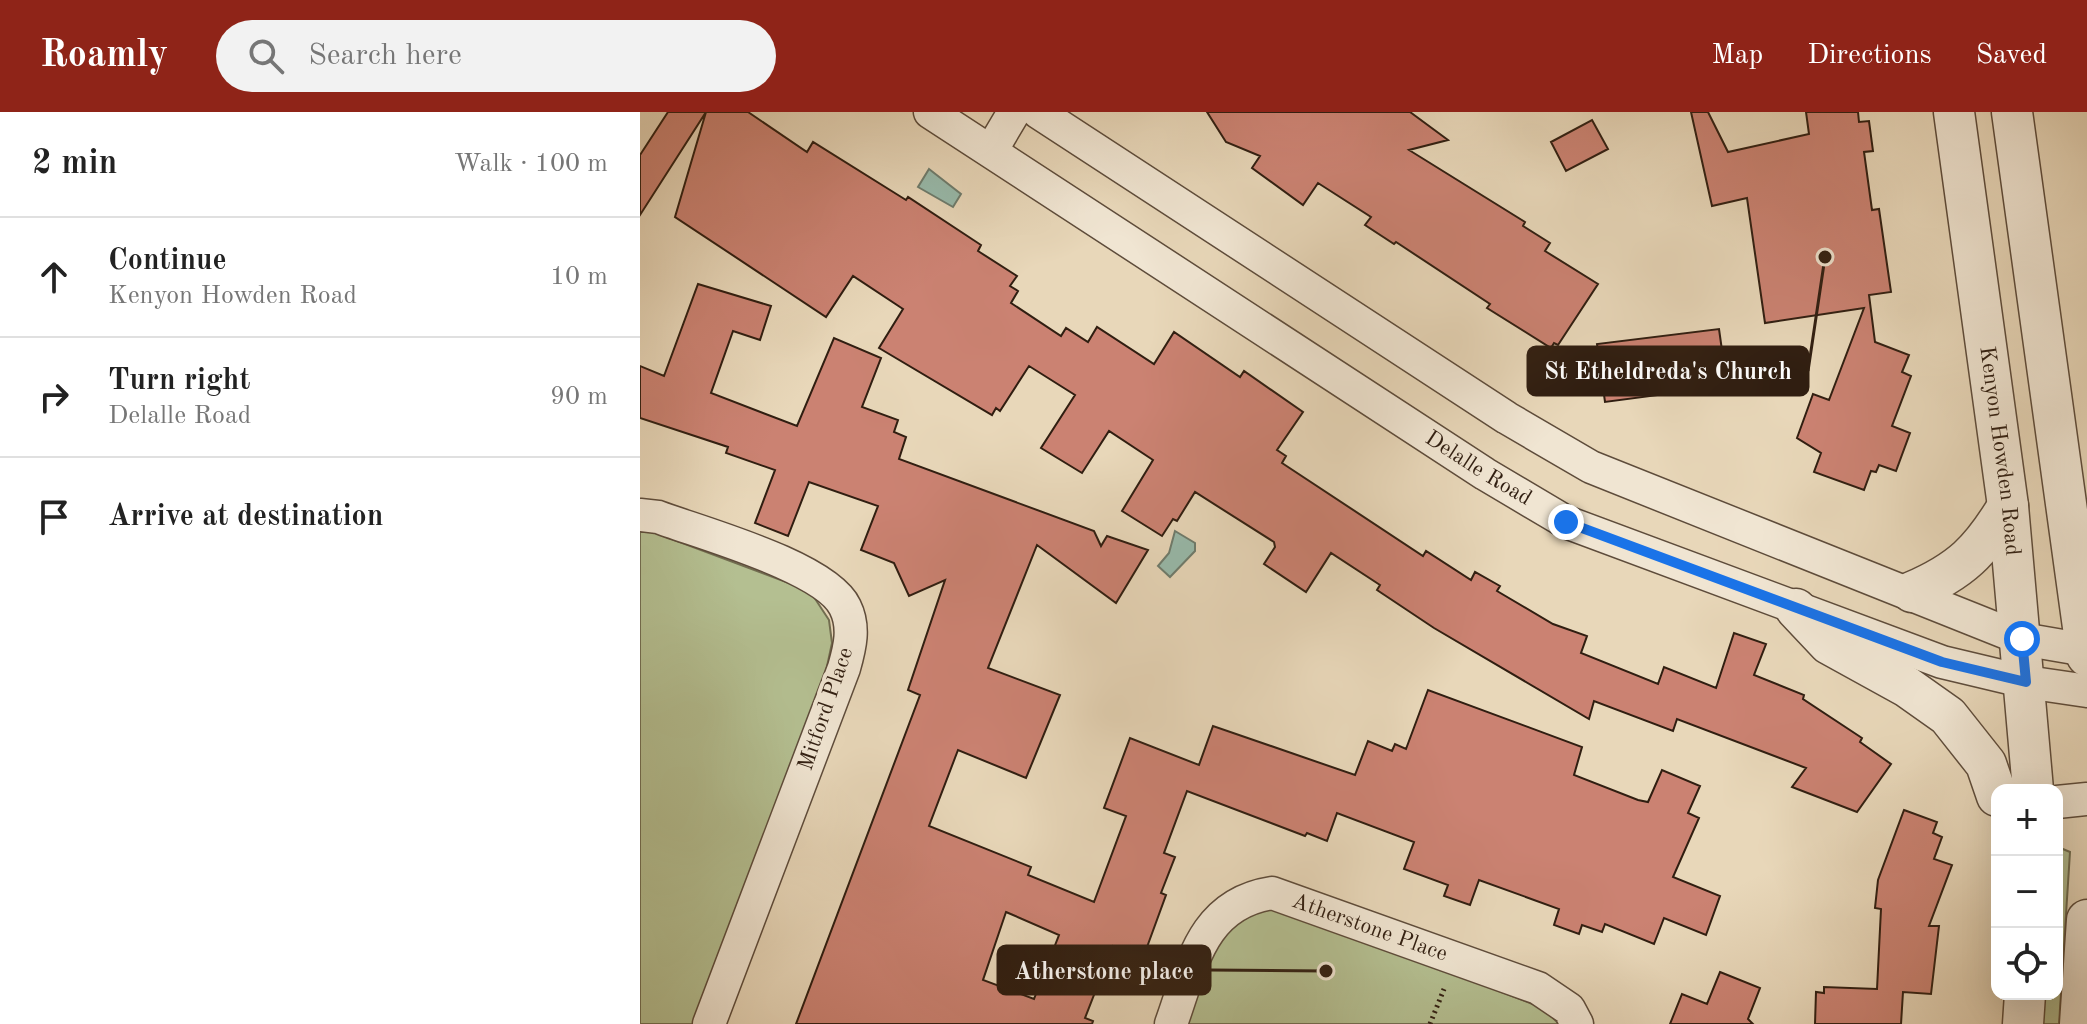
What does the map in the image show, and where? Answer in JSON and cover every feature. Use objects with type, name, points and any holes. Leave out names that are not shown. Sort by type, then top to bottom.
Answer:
[{"type":"street","name":"Delalle Road","points":[[930,112],[1471,465],[1566,522],[1942,662],[2026,682],[2087,691]]},
{"type":"street","points":[[991,151],[1014,112]]},
{"type":"street","points":[[1038,112],[1507,418],[1591,467],[1773,542],[1912,592],[2022,639],[2087,653],[2012,112]]},
{"type":"street","name":"Kenyon Howden Road","points":[[1954,112],[2008,506],[2026,682],[2033,784]]},
{"type":"street","points":[[1912,592],[1935,582],[1973,557],[2008,506]]},
{"type":"street","name":"Mitford Place","points":[[640,515],[658,517],[819,580],[845,606],[851,625],[844,668],[709,1024]]},
{"type":"street","points":[[1796,609],[1829,644],[1907,687],[1948,716],[1986,764],[1993,784]]},
{"type":"street","points":[[2063,801],[2087,799]]},
{"type":"street","name":"Atherstone Place","points":[[1171,1024],[1201,942],[1215,923],[1240,902],[1272,893],[1538,988],[1569,1009],[1577,1024]]},
{"type":"street","points":[[2080,1024],[2087,920]]},
{"type":"street","points":[[2023,1024],[2025,1000]]},
{"type":"shaded area","points":[[929,169],[961,194],[953,207],[918,187]]},
{"type":"shaded area","points":[[1175,531],[1195,543],[1195,551],[1170,577],[1158,566],[1169,553]]},
{"type":"shaded area","points":[[640,532],[653,532],[810,591],[829,620],[832,643],[826,671],[693,1024],[640,1024]]},
{"type":"shaded area","points":[[2063,849],[2070,852],[2063,961]]},
{"type":"shaded area","points":[[1267,907],[1295,912],[1543,1008],[1559,1024],[1185,1024],[1217,934],[1233,920]]},
{"type":"shaded area","points":[[2041,1000],[2061,1000],[2059,1024],[2040,1024]]},
{"type":"building","points":[[668,112],[706,112],[640,215],[640,155]]},
{"type":"building","points":[[706,112],[748,112],[807,152],[813,142],[906,200],[908,197],[981,245],[978,251],[1017,276],[1010,286],[1018,291],[1011,303],[1061,336],[1066,328],[1088,342],[1097,327],[1154,364],[1174,332],[1240,377],[1244,371],[1303,412],[1277,450],[1286,456],[1282,463],[1423,556],[1426,551],[1471,580],[1475,572],[1500,586],[1497,591],[1553,624],[1587,636],[1581,653],[1658,684],[1664,667],[1716,688],[1734,633],[1766,644],[1754,675],[1804,695],[1803,699],[1862,738],[1860,742],[1891,764],[1857,812],[1792,787],[1806,768],[1677,719],[1673,731],[1594,701],[1589,719],[1434,628],[1377,590],[1380,585],[1331,553],[1306,592],[1264,564],[1275,547],[1274,542],[1195,492],[1177,521],[1173,519],[1162,536],[1122,511],[1153,460],[1109,431],[1082,473],[1041,448],[1075,395],[1029,366],[1000,411],[996,408],[992,415],[879,348],[903,309],[853,276],[826,317],[675,217]]},
{"type":"building","points":[[1207,112],[1410,112],[1448,140],[1409,150],[1525,222],[1523,226],[1550,243],[1545,251],[1598,284],[1558,345],[1554,343],[1551,348],[1487,308],[1490,304],[1365,225],[1371,217],[1318,183],[1303,205],[1252,168],[1260,156],[1226,142]]},
{"type":"building","points":[[1691,112],[1708,112],[1728,152],[1809,134],[1806,112],[1858,112],[1859,122],[1869,121],[1873,151],[1864,152],[1872,210],[1879,209],[1891,292],[1869,295],[1875,342],[1909,355],[1902,372],[1911,376],[1892,426],[1910,433],[1896,471],[1879,465],[1876,472],[1871,471],[1864,490],[1814,472],[1821,453],[1797,438],[1813,394],[1829,400],[1864,308],[1765,323],[1747,198],[1712,206]]},
{"type":"building","points":[[1592,120],[1608,149],[1566,171],[1551,142]]},
{"type":"building","points":[[698,284],[771,306],[760,340],[733,331],[711,393],[797,426],[834,338],[881,358],[862,407],[898,420],[894,432],[906,437],[899,459],[1094,531],[1101,546],[1107,536],[1148,550],[1116,603],[1037,545],[988,668],[1060,695],[1026,778],[958,750],[929,826],[1031,867],[1028,875],[1094,902],[1126,816],[1104,808],[1130,738],[1199,765],[1213,726],[1355,775],[1368,741],[1392,751],[1395,744],[1406,749],[1428,690],[1582,747],[1574,775],[1638,800],[1648,802],[1662,770],[1700,786],[1688,813],[1699,818],[1673,877],[1720,896],[1706,935],[1664,918],[1654,944],[1605,924],[1602,932],[1582,925],[1579,934],[1554,925],[1559,909],[1479,880],[1470,905],[1444,896],[1448,885],[1404,869],[1414,842],[1337,813],[1327,841],[1307,833],[1305,836],[1187,791],[1164,853],[1175,857],[1161,893],[1166,895],[1143,958],[1113,946],[1085,1018],[1093,1021],[1092,1024],[796,1024],[920,695],[908,690],[945,580],[909,596],[894,563],[861,550],[878,506],[809,482],[788,536],[755,523],[775,470],[726,453],[728,447],[640,418],[640,366],[664,376]],"holes":[[[1006,912],[1059,935],[1034,999],[983,980]]]},
{"type":"building","points":[[1719,329],[1727,386],[1605,402],[1597,344]]},
{"type":"building","points":[[1904,810],[1937,822],[1933,833],[1942,837],[1934,859],[1952,865],[1929,926],[1939,926],[1931,994],[1903,992],[1901,1024],[1815,1024],[1816,992],[1824,993],[1824,987],[1877,989],[1881,909],[1875,908],[1878,880]]},
{"type":"building","points":[[1720,972],[1760,988],[1748,1019],[1753,1024],[1670,1024],[1682,994],[1707,1004]]},
{"type":"place","name":"St Etheldreda's Church","points":[[1825,257]]},
{"type":"place","name":"Atherstone place","points":[[1326,971]]},
{"type":"route","points":[[1566,522],[1942,662],[1980,673],[2026,682],[2022,639]]}]
